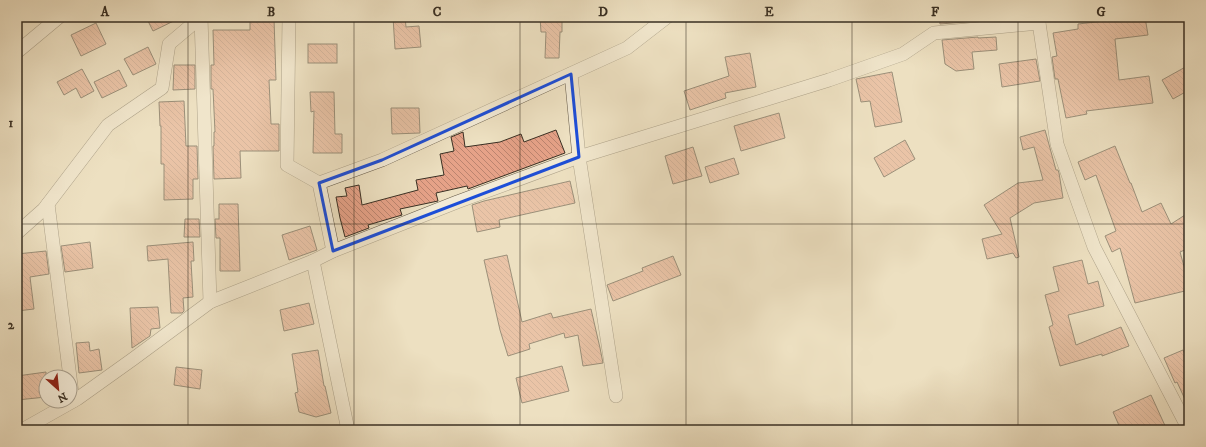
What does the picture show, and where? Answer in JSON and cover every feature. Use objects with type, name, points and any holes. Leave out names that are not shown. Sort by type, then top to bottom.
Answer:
[{"type":"street","points":[[17,52],[59,17]]},
{"type":"street","points":[[17,233],[44,209],[108,125],[162,88],[169,44],[201,17]]},
{"type":"street","points":[[201,17],[210,302]]},
{"type":"street","points":[[289,17],[287,166],[319,183],[382,160],[627,48],[667,17]]},
{"type":"street","points":[[78,398],[210,302],[457,202],[579,157],[829,80],[881,62],[903,54],[934,33],[1039,20],[1057,144],[1094,247],[1188,430]]},
{"type":"street","points":[[571,74],[579,157],[616,396]]},
{"type":"street","points":[[319,183],[333,251]]},
{"type":"street","points":[[48,204],[69,369]]},
{"type":"street","points":[[313,261],[348,430]]},
{"type":"street","points":[[22,430],[59,409]]},
{"type":"highlighted area","points":[[571,74],[579,157],[333,251],[319,183],[382,160]]},
{"type":"building","points":[[146,17],[182,17],[153,31]]},
{"type":"building","points":[[393,17],[405,17],[406,27],[419,26],[421,47],[395,49]]},
{"type":"building","points":[[540,17],[562,17],[559,58],[545,58],[546,32],[541,32]]},
{"type":"building","points":[[939,17],[977,17],[977,21],[940,24]]},
{"type":"building","points":[[1104,17],[1145,17],[1148,35],[1115,39],[1119,80],[1149,76],[1153,103],[1086,111],[1087,114],[1066,118],[1058,79],[1055,79],[1052,57],[1057,56],[1053,33],[1078,29],[1078,24],[1105,21]]},
{"type":"building","points":[[274,19],[276,80],[269,80],[271,124],[279,124],[279,151],[240,151],[241,178],[214,179],[213,146],[215,132],[213,89],[211,89],[211,65],[214,65],[213,30],[250,30],[250,20]]},
{"type":"building","points":[[96,23],[106,44],[81,56],[71,35]]},
{"type":"building","points":[[996,37],[997,50],[972,52],[974,69],[956,71],[945,64],[942,40]]},
{"type":"building","points":[[308,44],[337,44],[337,63],[308,63]]},
{"type":"building","points":[[148,47],[156,64],[133,75],[124,59]]},
{"type":"building","points":[[750,53],[756,87],[725,93],[726,98],[690,110],[684,91],[729,76],[725,57]]},
{"type":"building","points":[[1036,59],[1040,81],[1002,87],[999,64]]},
{"type":"building","points":[[174,65],[195,65],[195,89],[173,90]]},
{"type":"building","points":[[1189,65],[1189,90],[1173,99],[1162,80]]},
{"type":"building","points":[[82,69],[94,91],[81,98],[76,88],[64,95],[57,82]]},
{"type":"building","points":[[119,70],[127,86],[102,98],[94,82]]},
{"type":"building","points":[[892,72],[902,122],[875,127],[870,101],[861,102],[856,79]]},
{"type":"building","points":[[310,92],[334,92],[335,134],[342,134],[342,153],[313,153],[314,111],[311,112]]},
{"type":"building","points":[[184,101],[186,146],[197,146],[198,179],[193,179],[193,199],[164,200],[164,164],[161,164],[161,126],[159,102]]},
{"type":"building","points":[[391,108],[419,108],[420,133],[392,134]]},
{"type":"building","points":[[779,113],[785,138],[741,151],[734,126]]},
{"type":"building","points":[[556,130],[565,153],[468,189],[467,186],[436,193],[438,201],[400,209],[402,215],[368,225],[369,228],[345,237],[336,197],[347,196],[345,188],[359,185],[362,205],[418,190],[416,180],[444,175],[440,154],[454,151],[451,137],[463,132],[465,147],[500,142],[521,134],[524,142]]},
{"type":"building","points":[[1045,130],[1056,170],[1058,170],[1059,173],[1063,198],[1034,203],[1010,218],[1019,257],[1016,258],[1013,253],[987,259],[982,239],[1002,234],[984,205],[1018,183],[1043,180],[1034,147],[1023,150],[1020,137]]},
{"type":"building","points":[[905,140],[915,159],[884,177],[874,158]]},
{"type":"building","points":[[1115,146],[1142,212],[1161,203],[1171,224],[1185,215],[1189,223],[1189,248],[1180,252],[1189,284],[1189,290],[1135,303],[1120,248],[1112,252],[1105,236],[1116,231],[1096,175],[1085,180],[1078,162]]},
{"type":"building","points":[[693,147],[702,176],[673,184],[665,156]]},
{"type":"building","points":[[734,158],[739,174],[710,183],[705,167]]},
{"type":"building","points":[[570,181],[575,203],[499,220],[500,227],[477,232],[472,205]]},
{"type":"building","points":[[219,204],[238,204],[240,271],[220,271],[220,238],[216,238],[215,219],[219,219]]},
{"type":"building","points":[[185,219],[199,219],[200,237],[184,237]]},
{"type":"building","points":[[310,226],[317,250],[289,260],[282,235]]},
{"type":"building","points":[[90,242],[93,268],[65,272],[61,246]]},
{"type":"building","points":[[193,242],[194,261],[191,261],[193,297],[183,298],[184,311],[182,313],[171,313],[168,259],[148,261],[147,246]]},
{"type":"building","points":[[46,251],[49,274],[30,277],[34,309],[17,311],[17,254]]},
{"type":"building","points":[[507,255],[522,322],[551,313],[553,318],[591,309],[603,363],[583,366],[578,335],[565,338],[564,333],[529,344],[530,349],[508,356],[500,330],[484,260]]},
{"type":"building","points":[[673,256],[681,275],[613,301],[607,285],[643,271],[642,268]]},
{"type":"building","points":[[1082,260],[1088,284],[1098,281],[1104,306],[1068,315],[1076,345],[1121,327],[1129,346],[1102,356],[1102,354],[1060,366],[1049,327],[1053,325],[1045,295],[1059,291],[1053,267]]},
{"type":"building","points":[[309,303],[314,324],[284,331],[280,310]]},
{"type":"building","points":[[158,307],[160,328],[151,329],[150,336],[132,348],[130,308]]},
{"type":"building","points":[[89,342],[90,351],[99,349],[102,370],[79,373],[76,343]]},
{"type":"building","points":[[318,350],[324,386],[331,413],[316,417],[299,412],[295,393],[298,392],[292,354]]},
{"type":"building","points":[[1183,350],[1189,364],[1189,408],[1177,382],[1175,383],[1164,358]]},
{"type":"building","points":[[562,366],[569,391],[522,403],[516,378]]},
{"type":"building","points":[[176,367],[202,370],[200,389],[174,385]]},
{"type":"building","points":[[38,373],[38,398],[17,400],[17,376]]},
{"type":"building","points":[[1151,395],[1167,430],[1121,430],[1113,412]]}]
